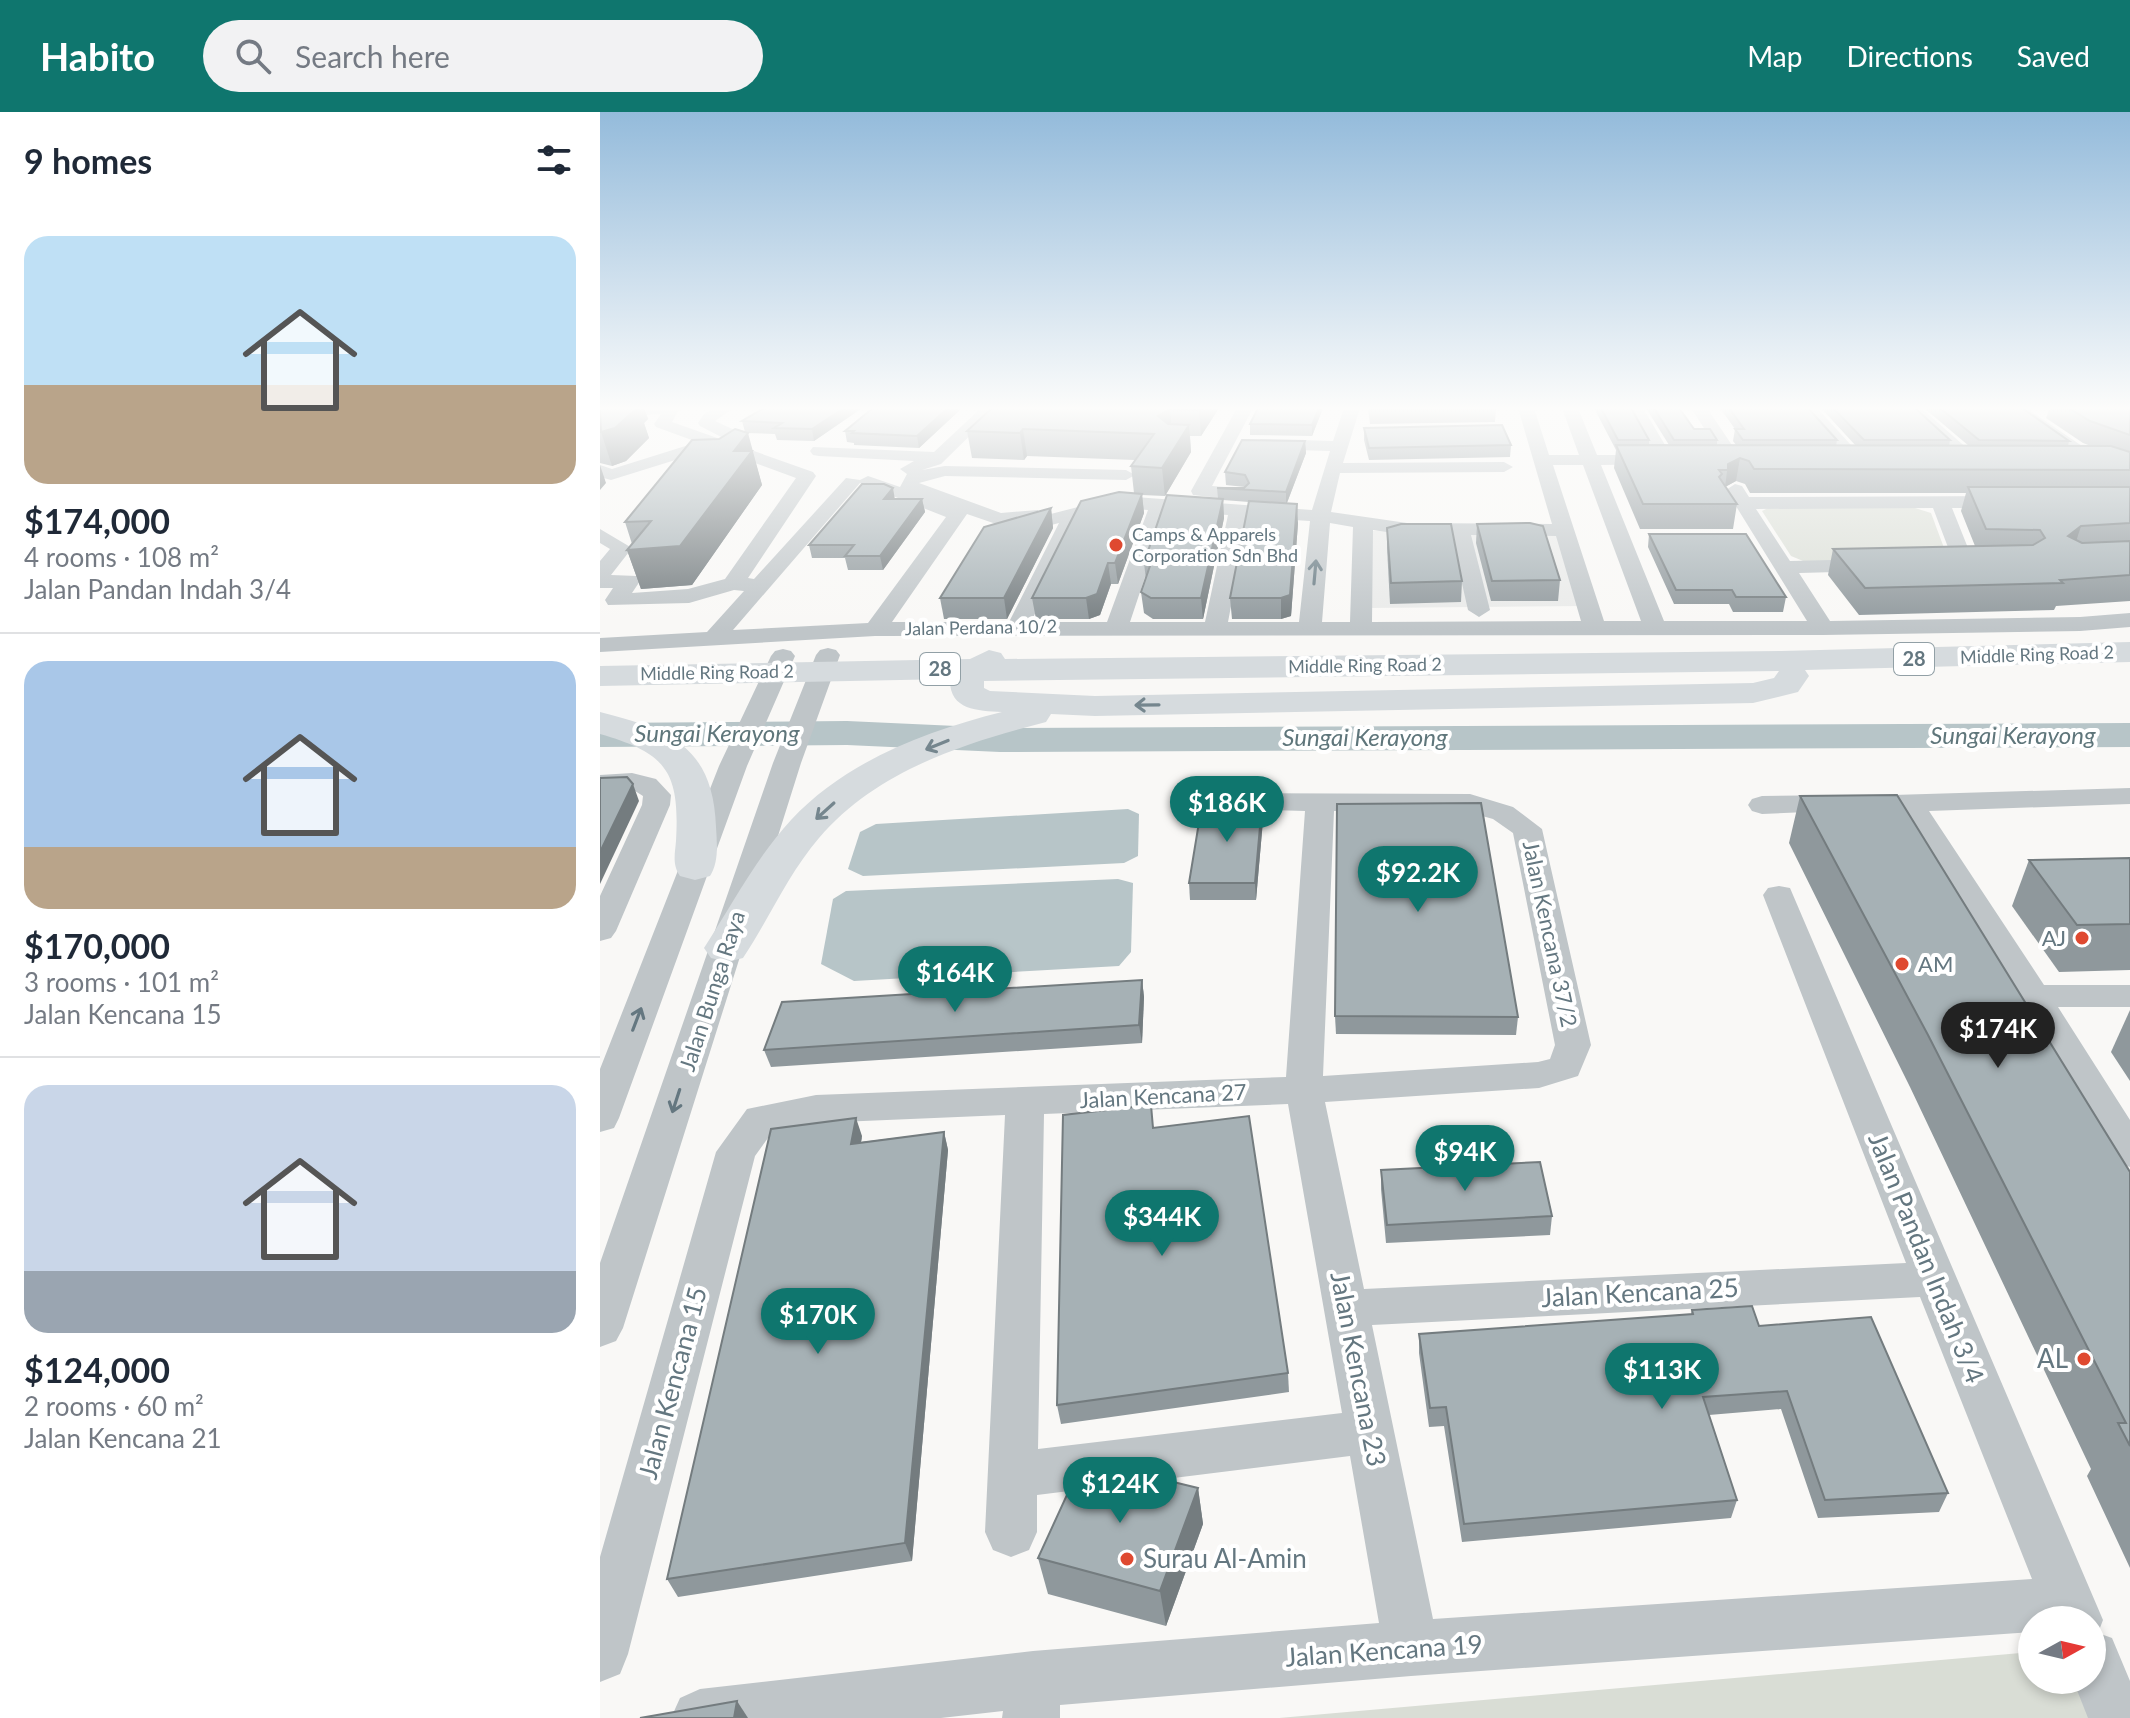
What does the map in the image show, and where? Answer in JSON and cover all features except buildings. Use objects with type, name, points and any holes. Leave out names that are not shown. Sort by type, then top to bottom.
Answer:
[{"type":"highway","points":[[600,663],[828,655],[1016,640],[1677,649],[1786,668],[1786,685],[1753,693],[1095,706],[984,701],[967,693],[967,678],[983,661],[1016,640]]},
{"type":"highway","name":"Middle Ring Road 2","points":[[1786,668],[2130,652]]},
{"type":"highway","name":"Middle Ring Road 2","points":[[600,692],[1280,674],[2130,667]]},
{"type":"highway","points":[[600,673],[612,679],[600,692]]},
{"type":"highway","name":"Middle Ring Road 2","points":[[600,673],[1280,674]]},
{"type":"highway","points":[[727,948],[806,828],[856,786],[936,744],[988,726],[1095,706]]},
{"type":"highway","points":[[600,723],[639,735],[674,753],[688,770],[696,792],[695,867]]},
{"type":"street","points":[[712,640],[803,483]]},
{"type":"street","points":[[600,582],[629,581],[616,600],[689,596],[749,581],[859,483]]},
{"type":"street","points":[[863,483],[958,515],[875,629]]},
{"type":"street","points":[[909,483],[999,519],[1060,514],[1121,502],[1239,511],[1321,509]]},
{"type":"street","points":[[991,534],[1106,497],[1119,483]]},
{"type":"street","points":[[1204,483],[1200,491],[1321,509],[1363,524],[1460,530],[1565,530]]},
{"type":"street","points":[[1310,628],[1321,509],[1327,483]]},
{"type":"street","points":[[1363,524],[1361,620],[1479,610],[1592,618],[1552,483]]},
{"type":"street","points":[[1600,483],[1655,627]]},
{"type":"street","points":[[1738,483],[1743,503],[1823,628]]},
{"type":"street","points":[[1743,503],[2035,502]]},
{"type":"street","points":[[1941,503],[1964,563]]},
{"type":"street","points":[[1117,627],[1159,505]]},
{"type":"street","points":[[1215,628],[1239,511]]},
{"type":"street","points":[[1016,640],[1060,514]]},
{"type":"street","points":[[1460,530],[1479,610]]},
{"type":"street","points":[[600,535],[622,548],[600,575]]},
{"type":"street","points":[[1619,538],[1648,538]]},
{"type":"street","points":[[1736,538],[1765,538]]},
{"type":"street","points":[[1784,567],[1889,565]]},
{"type":"street","points":[[924,629],[940,603]]},
{"type":"street","name":"Jalan Perdana 10/2","points":[[600,645],[875,629],[924,629],[1016,640],[1117,627],[1310,628],[1361,620],[1592,618],[1655,627],[1823,628],[2065,625],[2130,620]]},
{"type":"street","name":"Jalan Bunga Raya","points":[[600,1328],[787,763],[828,655]]},
{"type":"street","points":[[600,1118],[733,766],[783,656]]},
{"type":"street","points":[[600,783],[634,781],[653,789],[656,805],[600,931]]},
{"type":"street","points":[[1762,805],[1910,804],[2130,796]]},
{"type":"street","name":"Jalan Kencana 37/2","points":[[1215,802],[1470,803],[1503,813],[1527,829],[1573,1045],[1565,1067]]},
{"type":"street","name":"Jalan Kencana 23","points":[[1320,804],[1304,1090],[1411,1648]]},
{"type":"street","points":[[1910,804],[2130,1152]]},
{"type":"street","name":"Jalan Pandan Indah 3/4","points":[[1779,895],[1933,1279],[2071,1606]]},
{"type":"street","points":[[2034,996],[2130,996]]},
{"type":"street","name":"Jalan Kencana 27","points":[[761,1119],[816,1109],[1304,1090],[1539,1075],[1565,1067]]},
{"type":"street","points":[[1011,1532],[1025,1103]]},
{"type":"street","name":"Jalan Kencana 15","points":[[600,1654],[736,1152],[761,1119]]},
{"type":"street","name":"Jalan Kencana 25","points":[[1346,1308],[1933,1279]]},
{"type":"street","points":[[1013,1475],[1370,1432]]},
{"type":"street","name":"Jalan Kencana 19","points":[[700,1718],[1032,1698],[1411,1648],[2018,1614]]},
{"type":"street","points":[[2106,1692],[2117,1718]]},
{"type":"shaded area","points":[[1770,507],[1915,508],[1931,513],[1947,556],[1808,563],[1791,556],[1762,511]]},
{"type":"shaded area","points":[[1370,531],[1559,532],[1581,606],[1371,608]]},
{"type":"shaded area","points":[[1128,809],[1139,814],[1138,856],[1124,863],[863,876],[848,869],[860,832],[876,824]]},
{"type":"shaded area","points":[[1118,879],[1133,883],[1131,952],[1119,966],[854,981],[821,964],[833,899],[846,891]]},
{"type":"shaded area","points":[[2018,1653],[2018,1694],[2086,1694],[2095,1718],[1279,1718]]},
{"type":"waterway","name":"Sungai Kerayong","points":[[600,735],[847,733],[1000,740],[2130,735]]},
{"type":"place","name":"Camps & Apparels Corporation Sdn Bhd","points":[[1116,545]]},
{"type":"place","name":"AJ","points":[[2082,938]]},
{"type":"place","name":"AM","points":[[1902,964]]},
{"type":"place","name":"AL","points":[[2084,1359]]},
{"type":"place","name":"Surau Al-Amin","points":[[1127,1559]]}]
